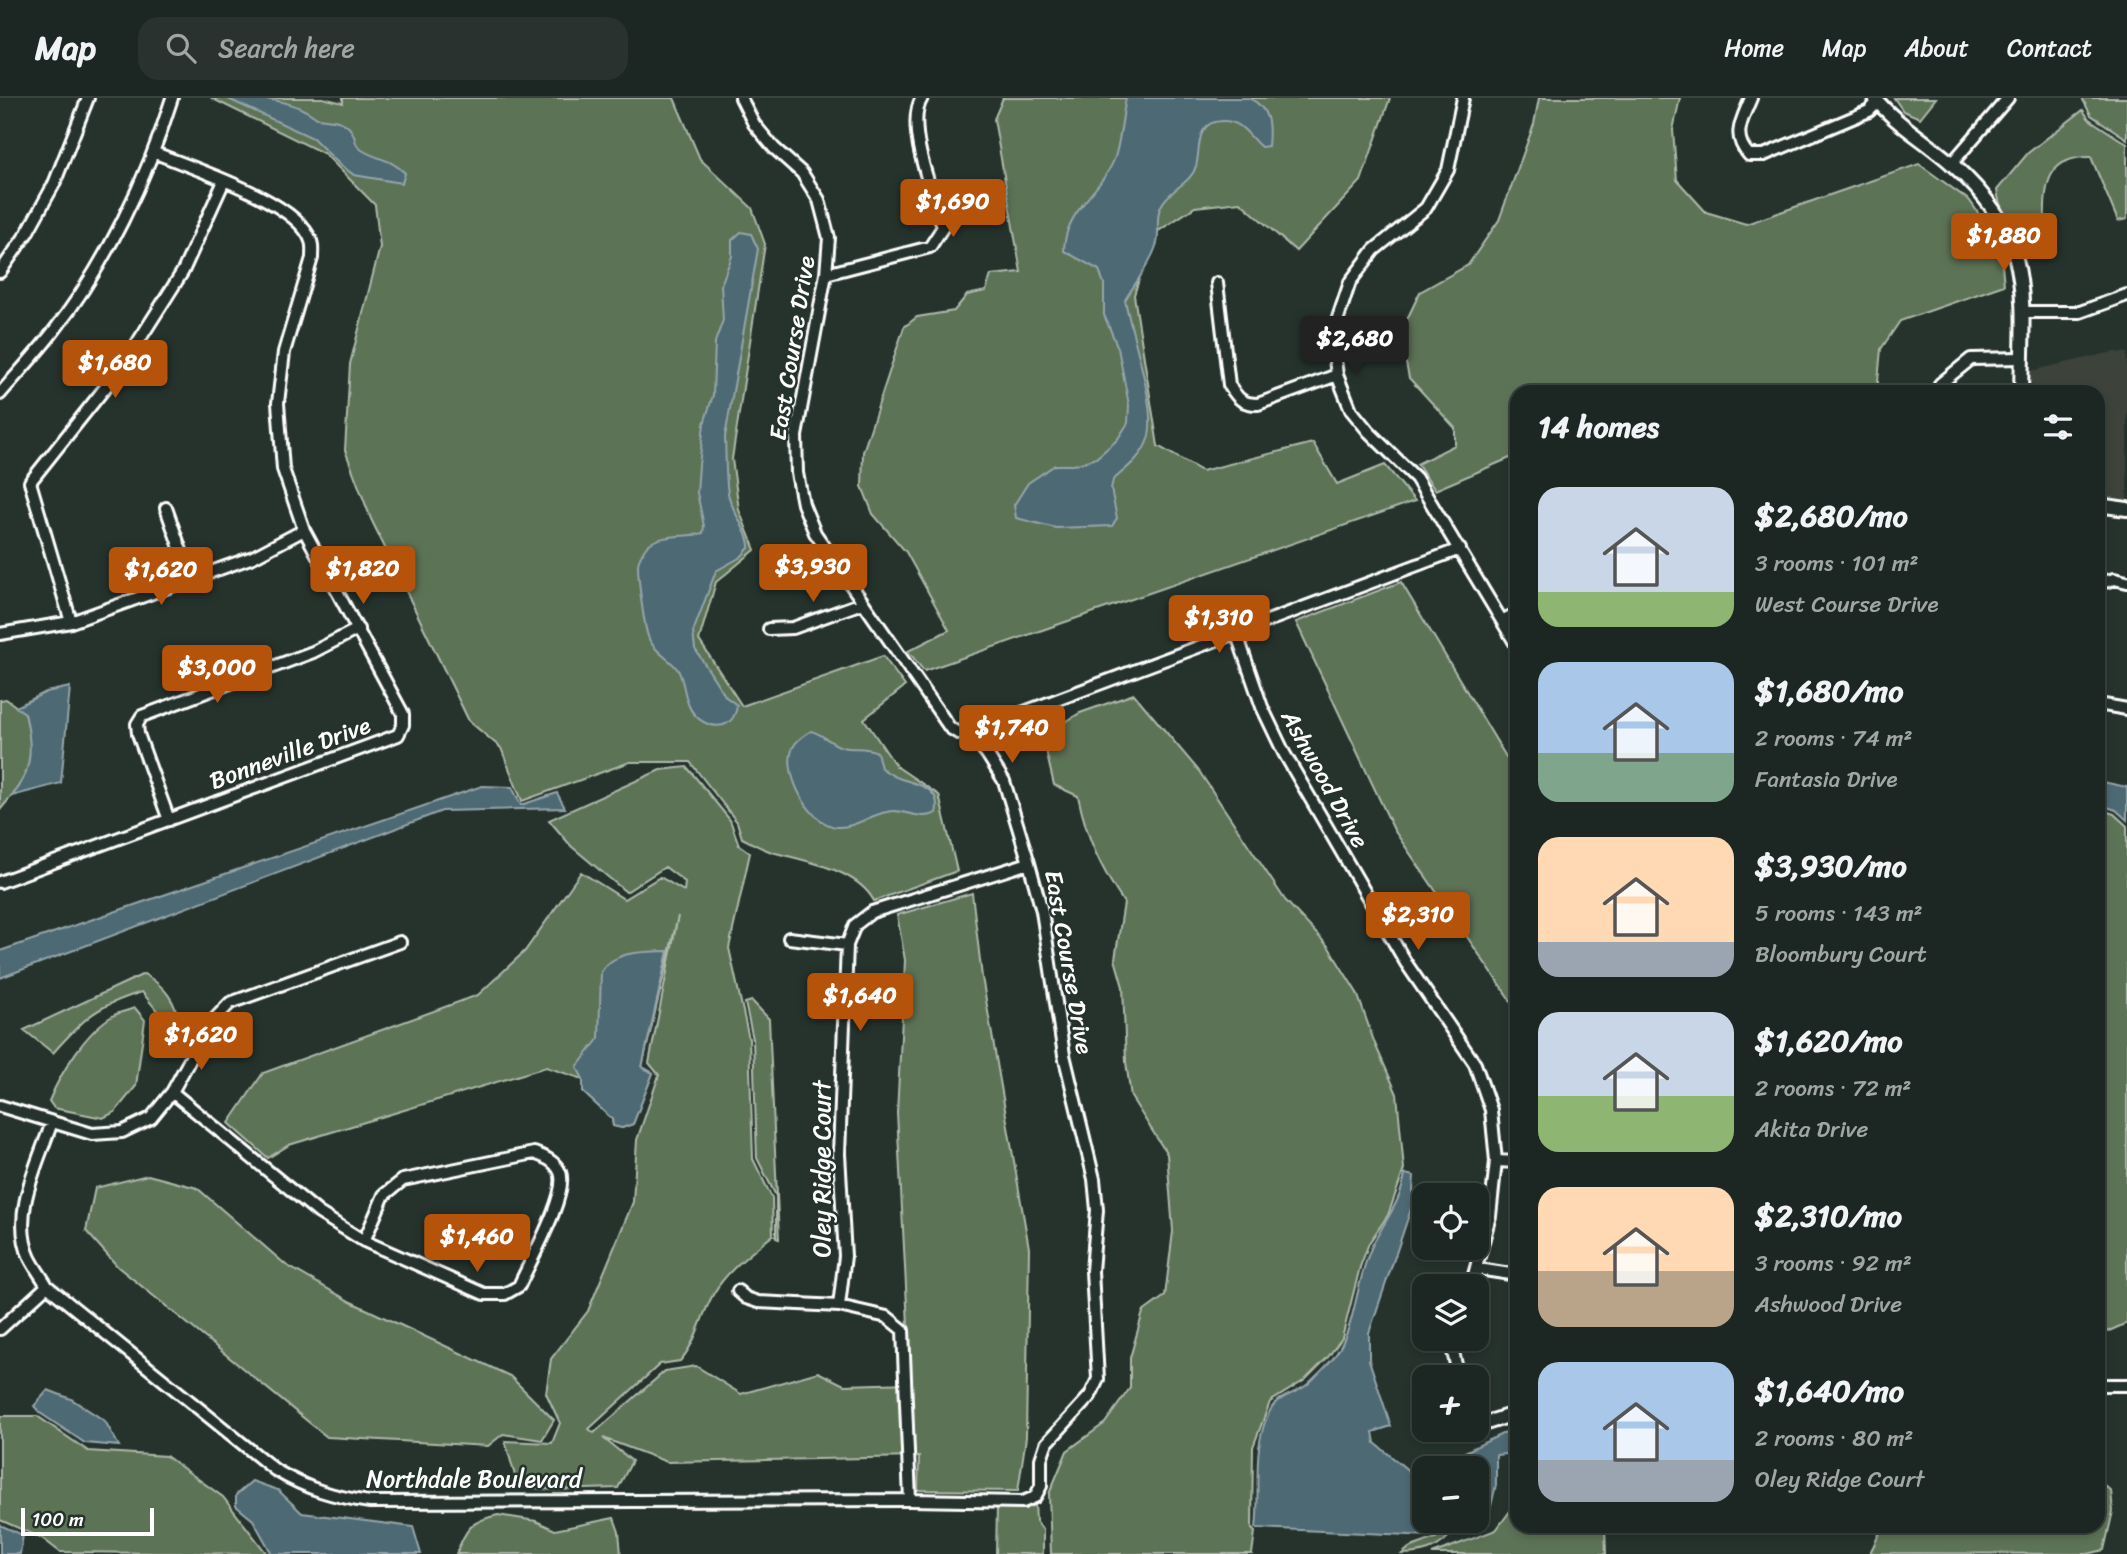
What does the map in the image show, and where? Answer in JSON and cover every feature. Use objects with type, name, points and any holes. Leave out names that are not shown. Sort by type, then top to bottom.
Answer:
[{"type":"street","points":[[0,272],[27,233],[54,184],[88,98]]},
{"type":"street","name":"East Course Drive","points":[[741,98],[754,124],[774,148],[802,173],[819,200],[829,239],[826,274],[796,436],[797,473],[803,504],[815,533],[950,728],[958,733],[968,733],[987,754],[1004,781],[1042,911],[1064,1055],[1094,1179],[1097,1210],[1092,1271],[1098,1378],[1090,1396],[1046,1444],[1041,1459],[1041,1486],[1035,1496]]},
{"type":"street","points":[[826,274],[930,247],[943,227],[916,135],[917,105],[922,98]]},
{"type":"street","points":[[1463,98],[1448,170],[1426,208],[1374,250],[1350,282],[1335,327],[1334,352],[1337,375],[1351,410],[1369,432],[1416,478],[1510,634]]},
{"type":"street","points":[[1751,98],[1737,133],[1740,145],[1749,155],[1764,155],[1869,111],[1877,100],[1985,195],[2009,234],[2020,267],[2021,385]]},
{"type":"street","points":[[1951,163],[2008,98]]},
{"type":"street","points":[[0,394],[54,331],[110,245],[153,152],[170,99]]},
{"type":"street","name":"Bonneville Drive","points":[[0,882],[398,735],[404,725],[403,714],[304,530],[284,468],[278,403],[284,352],[312,258],[312,243],[304,229],[280,208],[256,194],[153,152]]},
{"type":"street","points":[[71,622],[30,482],[124,365],[183,271],[224,181]]},
{"type":"street","points":[[1217,283],[1229,385],[1238,399],[1247,404],[1258,404],[1337,375]]},
{"type":"street","points":[[2022,312],[2080,312],[2127,295]]},
{"type":"street","points":[[1940,385],[1971,359],[2022,358]]},
{"type":"street","points":[[2105,506],[2127,509]]},
{"type":"street","points":[[166,508],[191,579]]},
{"type":"street","points":[[0,634],[71,622],[253,557],[304,530]]},
{"type":"street","points":[[968,733],[1460,549]]},
{"type":"street","points":[[2105,582],[2114,579],[2127,582]]},
{"type":"street","points":[[769,629],[793,628],[862,603]]},
{"type":"street","points":[[1502,621],[1510,617]]},
{"type":"street","points":[[169,820],[138,734],[138,724],[142,716],[313,652],[358,629]]},
{"type":"street","name":"Ashwood Drive","points":[[1236,632],[1262,707],[1284,753],[1406,963],[1475,1064],[1491,1110],[1496,1161],[1490,1216],[1476,1274]]},
{"type":"street","points":[[2105,705],[2127,709]]},
{"type":"street","points":[[789,938],[847,945],[855,925],[872,912],[1029,863]]},
{"type":"street","points":[[0,1106],[92,1134],[122,1132],[151,1118],[172,1092],[209,1025],[230,1003],[400,942]]},
{"type":"street","name":"Oley Ridge Court","points":[[839,1306],[845,1256],[839,1154],[847,945]]},
{"type":"street","points":[[172,1092],[319,1213],[364,1241],[484,1294],[505,1294],[519,1286],[561,1193],[561,1173],[551,1159],[534,1153],[402,1180],[384,1195],[364,1241]]},
{"type":"street","name":"Northdale Boulevard","points":[[52,1122],[27,1197],[23,1223],[29,1257],[47,1286],[275,1470],[303,1486],[334,1497],[370,1502],[1023,1502],[1035,1496]]},
{"type":"street","points":[[1496,1161],[1510,1162]]},
{"type":"street","points":[[1478,1269],[1510,1274]]},
{"type":"street","points":[[0,1329],[47,1286]]},
{"type":"street","points":[[738,1291],[746,1298],[758,1302],[839,1306],[887,1317],[903,1330],[910,1500]]},
{"type":"street","points":[[2105,1385],[2127,1385]]},
{"type":"street","points":[[1489,1422],[1510,1415]]},
{"type":"shaded area","points":[[2113,352],[2127,353],[2127,504],[2105,501],[2105,385],[2026,385],[2026,372]]},
{"type":"green space","points":[[211,98],[323,98],[343,103],[343,98],[674,98],[700,159],[752,208],[765,244],[732,459],[739,510],[755,550],[716,582],[699,640],[742,706],[883,656],[905,686],[864,719],[896,766],[939,795],[957,871],[874,901],[856,881],[843,874],[768,851],[742,838],[737,822],[690,762],[630,762],[522,801],[501,748],[469,721],[371,519],[345,450],[350,364],[380,247],[375,205],[325,154]]},
{"type":"green space","points":[[1003,98],[1390,98],[1361,181],[1296,251],[1240,202],[1195,207],[1154,234],[1134,295],[1158,446],[1202,471],[1313,443],[1337,484],[1385,465],[1415,501],[924,671],[908,651],[949,630],[906,552],[873,514],[862,486],[863,452],[904,327],[917,317],[954,311],[967,295],[986,291],[991,275],[1021,272],[994,119]]},
{"type":"green space","points":[[1539,98],[1680,98],[1673,130],[1677,180],[1706,212],[1746,224],[1919,164],[1970,201],[2000,245],[2004,285],[1900,321],[1881,349],[1878,385],[1510,385],[1510,458],[1435,490],[1417,464],[1455,445],[1455,428],[1409,378],[1400,334],[1420,292],[1468,265],[1499,220],[1534,124]]},
{"type":"green space","points":[[1894,98],[1936,98],[1920,118],[1903,111]]},
{"type":"green space","points":[[2082,98],[2127,98],[2127,139],[2091,115]]},
{"type":"green space","points":[[2083,110],[2089,119],[2127,144],[2127,219],[2118,221],[2091,157],[2066,161],[2058,166],[2048,182],[2045,217],[2028,226],[2009,218],[2002,210],[1997,190],[2028,153]]},
{"type":"green space","points":[[1401,582],[1510,763],[1510,1000],[1394,830],[1296,622]]},
{"type":"green space","points":[[1134,694],[1199,771],[1285,900],[1328,946],[1357,993],[1397,1094],[1404,1169],[1388,1215],[1369,1243],[1360,1267],[1342,1338],[1305,1380],[1270,1402],[1253,1447],[1252,1529],[1255,1532],[1252,1554],[1051,1554],[1049,1494],[1067,1451],[1105,1423],[1130,1388],[1130,1358],[1143,1312],[1165,1296],[1173,1231],[1167,1154],[1131,1097],[1126,1062],[1123,987],[1115,959],[1124,903],[1095,852],[1078,796],[1054,785],[1047,755],[1046,734],[1080,713]]},
{"type":"green space","points":[[6,699],[25,713],[30,754],[19,786],[0,810],[0,700]]},
{"type":"green space","points":[[687,767],[730,820],[739,845],[750,853],[729,948],[749,1039],[753,1159],[772,1198],[773,1235],[719,1285],[691,1345],[680,1361],[660,1364],[589,1429],[594,1433],[665,1371],[696,1366],[741,1394],[818,1372],[844,1385],[911,1383],[897,1113],[905,960],[897,915],[972,893],[982,977],[1029,1248],[1026,1437],[1018,1491],[918,1490],[919,1457],[667,1462],[603,1438],[632,1461],[618,1488],[552,1490],[518,1486],[505,1441],[552,1443],[560,1423],[546,1393],[551,1359],[588,1311],[633,1202],[637,1140],[659,1075],[649,1063],[678,916],[642,1067],[653,1073],[633,1124],[622,1128],[613,1126],[612,1119],[583,1092],[583,1079],[546,1067],[289,1145],[268,1158],[229,1123],[263,1073],[478,995],[525,951],[581,872],[624,899],[660,877],[684,891],[685,882],[665,867],[626,892],[571,846],[549,820],[660,770]]},
{"type":"green space","points":[[2105,811],[2114,814],[2127,826],[2127,1323],[2105,1333]]},
{"type":"green space","points":[[144,974],[168,995],[176,1009],[180,1026],[166,1022],[142,992],[102,1008],[53,1053],[24,1030]]},
{"type":"green space","points":[[752,1001],[769,1019],[779,1239],[776,1238],[776,1196],[757,1158],[753,1039],[745,1003]]},
{"type":"green space","points":[[135,1008],[145,1020],[136,1086],[115,1112],[103,1118],[54,1108],[49,1101],[54,1090],[67,1065],[84,1042],[114,1015]]},
{"type":"green space","points":[[148,1175],[197,1188],[286,1265],[351,1302],[510,1376],[554,1420],[542,1440],[503,1434],[488,1446],[327,1437],[118,1267],[86,1231],[95,1188]]},
{"type":"green space","points":[[0,1416],[37,1416],[88,1451],[166,1456],[223,1497],[267,1554],[60,1552],[42,1538],[0,1520]]},
{"type":"green space","points":[[2105,1486],[2111,1491],[2113,1511],[2104,1550],[2088,1554],[1870,1553],[1880,1533],[2105,1533]]},
{"type":"green space","points":[[1035,1503],[1036,1521],[1043,1530],[1043,1554],[996,1554],[997,1506],[1030,1506]]},
{"type":"green space","points":[[1510,1511],[1510,1533],[1605,1533],[1606,1554],[1432,1554],[1496,1530]]},
{"type":"green space","points":[[498,1515],[536,1521],[555,1530],[614,1518],[619,1532],[621,1554],[456,1554],[463,1538],[475,1523]]},
{"type":"green space","points":[[1440,1533],[1452,1533],[1430,1550],[1402,1554],[1409,1548],[1436,1538]]},
{"type":"water","points":[[226,98],[275,100],[297,106],[317,118],[344,123],[351,130],[360,149],[394,164],[405,173],[402,183],[354,175],[313,138]]},
{"type":"water","points":[[1126,98],[1249,98],[1265,112],[1269,131],[1268,146],[1261,147],[1236,124],[1214,122],[1203,131],[1196,166],[1190,177],[1169,195],[1161,206],[1154,250],[1125,300],[1147,391],[1150,426],[1148,439],[1138,457],[1113,480],[1111,489],[1117,518],[1112,526],[1056,528],[1016,518],[1014,505],[1028,483],[1055,465],[1074,465],[1096,458],[1117,440],[1128,423],[1129,405],[1118,348],[1104,315],[1104,284],[1099,270],[1064,251],[1070,224],[1115,157]]},
{"type":"water","points":[[741,232],[751,234],[758,249],[725,437],[728,493],[747,536],[749,548],[741,557],[716,571],[693,632],[695,649],[726,697],[737,705],[730,721],[716,726],[700,720],[694,714],[687,702],[678,670],[649,639],[643,614],[638,565],[644,550],[652,542],[666,537],[703,533],[697,493],[699,465],[704,424],[713,395],[715,342],[723,320],[721,285],[732,256],[732,240]]},
{"type":"water","points":[[70,687],[61,783],[12,796],[28,767],[30,746],[25,713],[16,707],[46,692]]},
{"type":"water","points":[[811,731],[842,747],[877,752],[881,768],[931,792],[937,804],[936,813],[926,816],[899,811],[887,812],[845,827],[827,824],[817,818],[801,797],[791,772],[790,760],[793,747]]},
{"type":"water","points":[[2105,782],[2127,787],[2127,820],[2116,810],[2105,806]]},
{"type":"water","points":[[482,786],[512,787],[521,805],[557,793],[565,808],[442,811],[0,978],[0,951]]},
{"type":"water","points":[[668,951],[642,1067],[653,1073],[633,1124],[622,1128],[613,1126],[612,1119],[583,1092],[583,1079],[577,1067],[599,1038],[601,972],[622,956]]},
{"type":"water","points":[[1405,1174],[1414,1176],[1412,1206],[1369,1333],[1369,1360],[1391,1426],[1373,1432],[1375,1443],[1412,1474],[1412,1533],[1438,1533],[1430,1536],[1256,1528],[1259,1451],[1265,1421],[1275,1403],[1308,1384],[1342,1345],[1352,1318],[1366,1260],[1403,1184]]},
{"type":"water","points":[[48,1390],[71,1399],[105,1421],[119,1446],[85,1443],[40,1413],[34,1406]]},
{"type":"water","points":[[1510,1433],[1510,1454],[1496,1455],[1496,1485],[1489,1514],[1489,1456],[1457,1456]]},
{"type":"water","points":[[252,1481],[278,1490],[302,1513],[413,1527],[421,1554],[272,1554],[253,1520],[236,1506],[236,1495]]},
{"type":"water","points":[[0,1525],[23,1535],[20,1554],[0,1554]]}]
